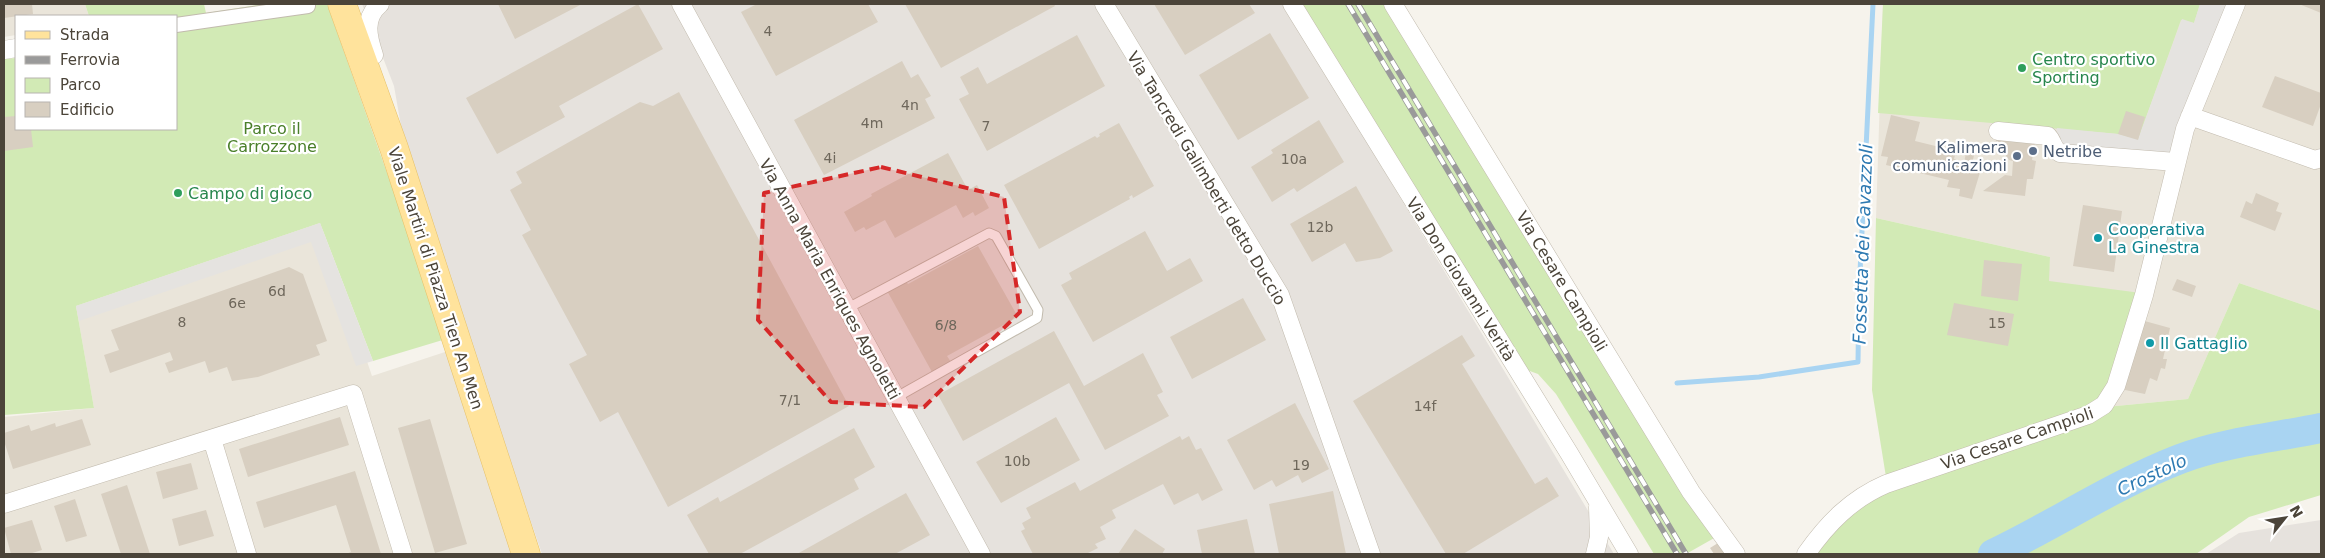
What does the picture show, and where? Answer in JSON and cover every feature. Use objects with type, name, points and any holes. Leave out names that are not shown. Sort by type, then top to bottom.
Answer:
[{"type":"main road","name":"Viale Martiri di Piazza Tien An Men","points":[[342,4],[394,148],[526,554]]},
{"type":"street","points":[[380,4],[370,18],[367,33],[386,91],[394,148]]},
{"type":"street","name":"Via Anna Maria Enriques Agnoletti","points":[[681,4],[980,554]]},
{"type":"street","name":"Via Tancredi Galimberti detto Duccio","points":[[1104,4],[1280,295],[1372,554]]},
{"type":"street","name":"Via Don Giovanni Verità","points":[[1292,4],[1569,453],[1629,554]]},
{"type":"street","name":"Via Cesare Campioli","points":[[1394,4],[1691,492],[1736,554]]},
{"type":"street","name":"Via Cesare Campioli","points":[[1806,554],[1841,512],[1868,492],[1886,484],[2088,415],[2104,405],[2116,386],[2144,295],[2176,162],[2190,116],[2236,4]]},
{"type":"street","points":[[178,26],[308,6]]},
{"type":"street","points":[[2190,116],[2316,160],[2321,158]]},
{"type":"street","points":[[1998,131],[2048,136],[2052,140],[2053,148],[2060,153],[2176,162]]},
{"type":"street","points":[[4,504],[354,394],[403,554]]},
{"type":"street","points":[[212,439],[247,554]]},
{"type":"street","points":[[1596,554],[1599,537],[1598,504]]},
{"type":"lane","points":[[846,309],[989,233],[996,236],[1038,310],[1037,318],[895,398]]},
{"type":"highlighted area","points":[[881,167],[1004,197],[1020,312],[924,407],[831,402],[758,320],[764,193]]},
{"type":"shaded area","points":[[4,4],[85,4],[89,15],[15,15],[15,35],[4,37]]},
{"type":"shaded area","points":[[362,4],[1284,4],[1614,554],[542,554],[407,160],[394,86]]},
{"type":"shaded area","points":[[1883,4],[2321,4],[2321,311],[2239,283],[2188,399],[2106,407],[2048,281],[2050,257],[1876,218]]},
{"type":"shaded area","points":[[2200,4],[2231,4],[2174,160],[2062,148],[2056,140],[2057,128],[2118,134],[2138,139],[2182,19],[2194,23]]},
{"type":"shaded area","points":[[320,223],[372,376],[448,351],[513,554],[4,554],[4,417],[94,408],[76,306]]},
{"type":"shaded area","points":[[320,223],[373,361],[356,366],[311,242],[79,321],[76,306]]},
{"type":"shaded area","points":[[2321,520],[2321,554],[2206,554],[2239,533]]},
{"type":"green space","name":"Parco il Carrozzone","points":[[85,4],[204,4],[206,13],[264,4],[327,4],[446,339],[373,361],[320,223],[76,306],[94,408],[4,415],[4,59],[15,58],[15,130],[178,130],[178,15],[89,15]]},
{"type":"green space","points":[[1302,4],[1390,4],[1716,537],[1686,554],[1654,554],[1556,394],[1538,374],[1527,370]]},
{"type":"green space","name":"Centro sportivo Sporting","points":[[1883,4],[2200,4],[2194,23],[2181,20],[2138,140],[2118,134],[1878,113]]},
{"type":"green space","points":[[1876,218],[2050,257],[2049,281],[2141,293],[2112,384],[2096,404],[1886,477],[1872,390]]},
{"type":"green space","points":[[2239,283],[2321,311],[2321,495],[2249,517],[2196,554],[1813,554],[1866,498],[2106,407],[2188,399]]},
{"type":"building","points":[[4,4],[32,4],[33,14],[4,18]]},
{"type":"building","points":[[498,4],[582,4],[515,39]]},
{"type":"building","points":[[638,4],[663,49],[559,106],[565,117],[497,154],[466,98]]},
{"type":"building","points":[[757,4],[868,4],[878,22],[776,76],[741,12]]},
{"type":"building","points":[[905,4],[1054,4],[1055,6],[941,68]]},
{"type":"building","points":[[1154,4],[1249,4],[1255,13],[1185,55]]},
{"type":"building","points":[[2299,4],[2321,4],[2321,13]]},
{"type":"building","points":[[1270,33],[1309,98],[1238,140],[1199,75]]},
{"type":"building","points":[[1077,35],[1105,86],[987,151],[959,99],[969,94],[960,77],[978,67],[987,84]]},
{"type":"building","points":[[902,61],[911,78],[918,74],[931,96],[925,99],[935,118],[824,175],[794,120]]},
{"type":"building","points":[[2275,76],[2321,93],[2321,104],[2313,126],[2262,107]]},
{"type":"building","points":[[679,92],[849,406],[668,507],[618,412],[600,422],[569,364],[587,355],[522,235],[531,230],[510,190],[522,183],[516,172],[640,102],[653,106]]},
{"type":"building","points":[[2126,111],[2145,117],[2138,140],[2118,134]]},
{"type":"building","points":[[1891,115],[1920,122],[1915,141],[1956,151],[1954,159],[1964,162],[1967,149],[1975,151],[1971,168],[1981,169],[1972,199],[1959,196],[1960,189],[1947,187],[1949,180],[1886,165],[1888,157],[1881,156]]},
{"type":"building","points":[[15,116],[15,130],[31,130],[33,147],[4,151],[4,117]]},
{"type":"building","points":[[1319,120],[1344,162],[1297,192],[1294,188],[1272,202],[1251,167],[1273,153],[1271,150]]},
{"type":"building","points":[[1119,123],[1154,186],[1133,198],[1132,195],[1129,197],[1130,199],[1039,249],[1004,185],[1095,136],[1097,138],[1100,136],[1099,134]]},
{"type":"building","points":[[1994,138],[2035,143],[2032,160],[2036,161],[2033,179],[2027,179],[2025,196],[1983,191],[2005,175],[2012,176],[2013,161],[2009,160]]},
{"type":"building","points":[[948,153],[968,190],[977,185],[989,208],[975,216],[973,212],[963,218],[956,205],[895,238],[885,220],[866,230],[864,227],[855,232],[844,212],[872,196],[871,194]]},
{"type":"building","points":[[1356,186],[1393,251],[1380,258],[1356,262],[1345,243],[1312,262],[1290,224]]},
{"type":"building","points":[[2256,193],[2279,203],[2276,211],[2282,213],[2275,231],[2240,217],[2246,201],[2252,204]]},
{"type":"building","points":[[2083,205],[2122,211],[2114,272],[2073,266]]},
{"type":"building","points":[[1145,231],[1167,271],[1190,258],[1203,281],[1093,342],[1061,285],[1072,279],[1069,273]]},
{"type":"building","points":[[978,246],[1018,317],[947,356],[951,362],[932,372],[886,289],[904,279],[908,284]]},
{"type":"building","points":[[1984,260],[2022,264],[2018,301],[1981,296]]},
{"type":"building","points":[[289,267],[303,274],[327,341],[316,345],[320,355],[258,377],[232,381],[227,367],[209,373],[205,361],[169,373],[165,363],[173,360],[170,352],[110,373],[104,355],[119,350],[111,330]]},
{"type":"building","points":[[2177,279],[2196,286],[2192,297],[2172,290]]},
{"type":"building","points":[[1243,298],[1266,340],[1192,379],[1170,337]]},
{"type":"building","points":[[1954,303],[2014,314],[2008,346],[1947,335]]},
{"type":"building","name":"Il Gattaglio","points":[[2141,320],[2170,328],[2163,359],[2167,359],[2165,369],[2161,368],[2157,381],[2150,378],[2145,394],[2120,389]]},
{"type":"building","points":[[1054,331],[1084,386],[1143,353],[1163,392],[1157,395],[1169,416],[1105,450],[1069,383],[963,441],[938,395]]},
{"type":"building","points":[[1462,335],[1475,356],[1462,364],[1535,484],[1547,477],[1559,496],[1463,554],[1446,554],[1353,401]]},
{"type":"building","points":[[1295,403],[1329,469],[1302,483],[1298,475],[1276,487],[1272,480],[1254,490],[1227,440]]},
{"type":"building","points":[[340,417],[349,445],[248,477],[239,449]]},
{"type":"building","points":[[1056,417],[1080,460],[1001,503],[976,462]]},
{"type":"building","points":[[82,419],[91,445],[13,469],[4,441],[4,433],[29,425],[31,431],[55,423],[56,427]]},
{"type":"building","points":[[430,419],[467,544],[435,553],[398,428]]},
{"type":"building","points":[[854,428],[875,467],[854,479],[859,489],[740,554],[709,554],[687,515],[718,497],[720,502]]},
{"type":"building","points":[[1180,436],[1182,440],[1189,436],[1196,450],[1201,448],[1223,490],[1202,501],[1198,493],[1174,505],[1163,484],[1112,510],[1116,518],[1100,527],[1106,539],[1095,544],[1098,548],[1086,554],[1033,554],[1021,531],[1025,529],[1022,523],[1031,518],[1026,508],[1075,482],[1080,491]]},
{"type":"building","points":[[191,463],[198,489],[163,499],[156,472]]},
{"type":"building","points":[[355,471],[381,554],[346,554],[351,552],[336,505],[264,528],[256,502]]},
{"type":"building","points":[[127,485],[150,554],[121,554],[101,494]]},
{"type":"building","points":[[1333,491],[1346,554],[1279,554],[1269,504]]},
{"type":"building","points":[[906,493],[930,535],[895,554],[797,554]]},
{"type":"building","points":[[75,499],[87,536],[66,542],[54,506]]},
{"type":"building","points":[[206,510],[214,536],[179,546],[172,519]]},
{"type":"building","points":[[1247,519],[1255,554],[1202,554],[1197,530]]},
{"type":"building","points":[[32,520],[42,550],[29,554],[11,554],[4,528]]},
{"type":"building","points":[[1135,529],[1165,549],[1162,554],[1118,554]]},
{"type":"building","points":[[1718,543],[1726,554],[1714,554],[1710,548]]},
{"type":"waterway","name":"Fossetta dei Cavazzoli","points":[[1677,383],[1759,377],[1858,362],[1859,293],[1873,4]]},
{"type":"waterway","name":"Crostolo","points":[[1993,554],[2132,480],[2180,459],[2196,453],[2231,445],[2321,428]]},
{"type":"railway","points":[[1348,4],[1677,554]]},
{"type":"railway","points":[[1358,4],[1686,554]]},
{"type":"place","name":"Centro sportivo Sporting","points":[[2022,68]]},
{"type":"place","name":"Netribe","points":[[2033,151]]},
{"type":"place","name":"Kalimera comunicazioni","points":[[2017,156]]},
{"type":"place","name":"Campo di gioco","points":[[178,193]]},
{"type":"place","name":"Cooperativa La Ginestra","points":[[2098,238]]},
{"type":"place","name":"Il Gattaglio","points":[[2150,343]]}]
